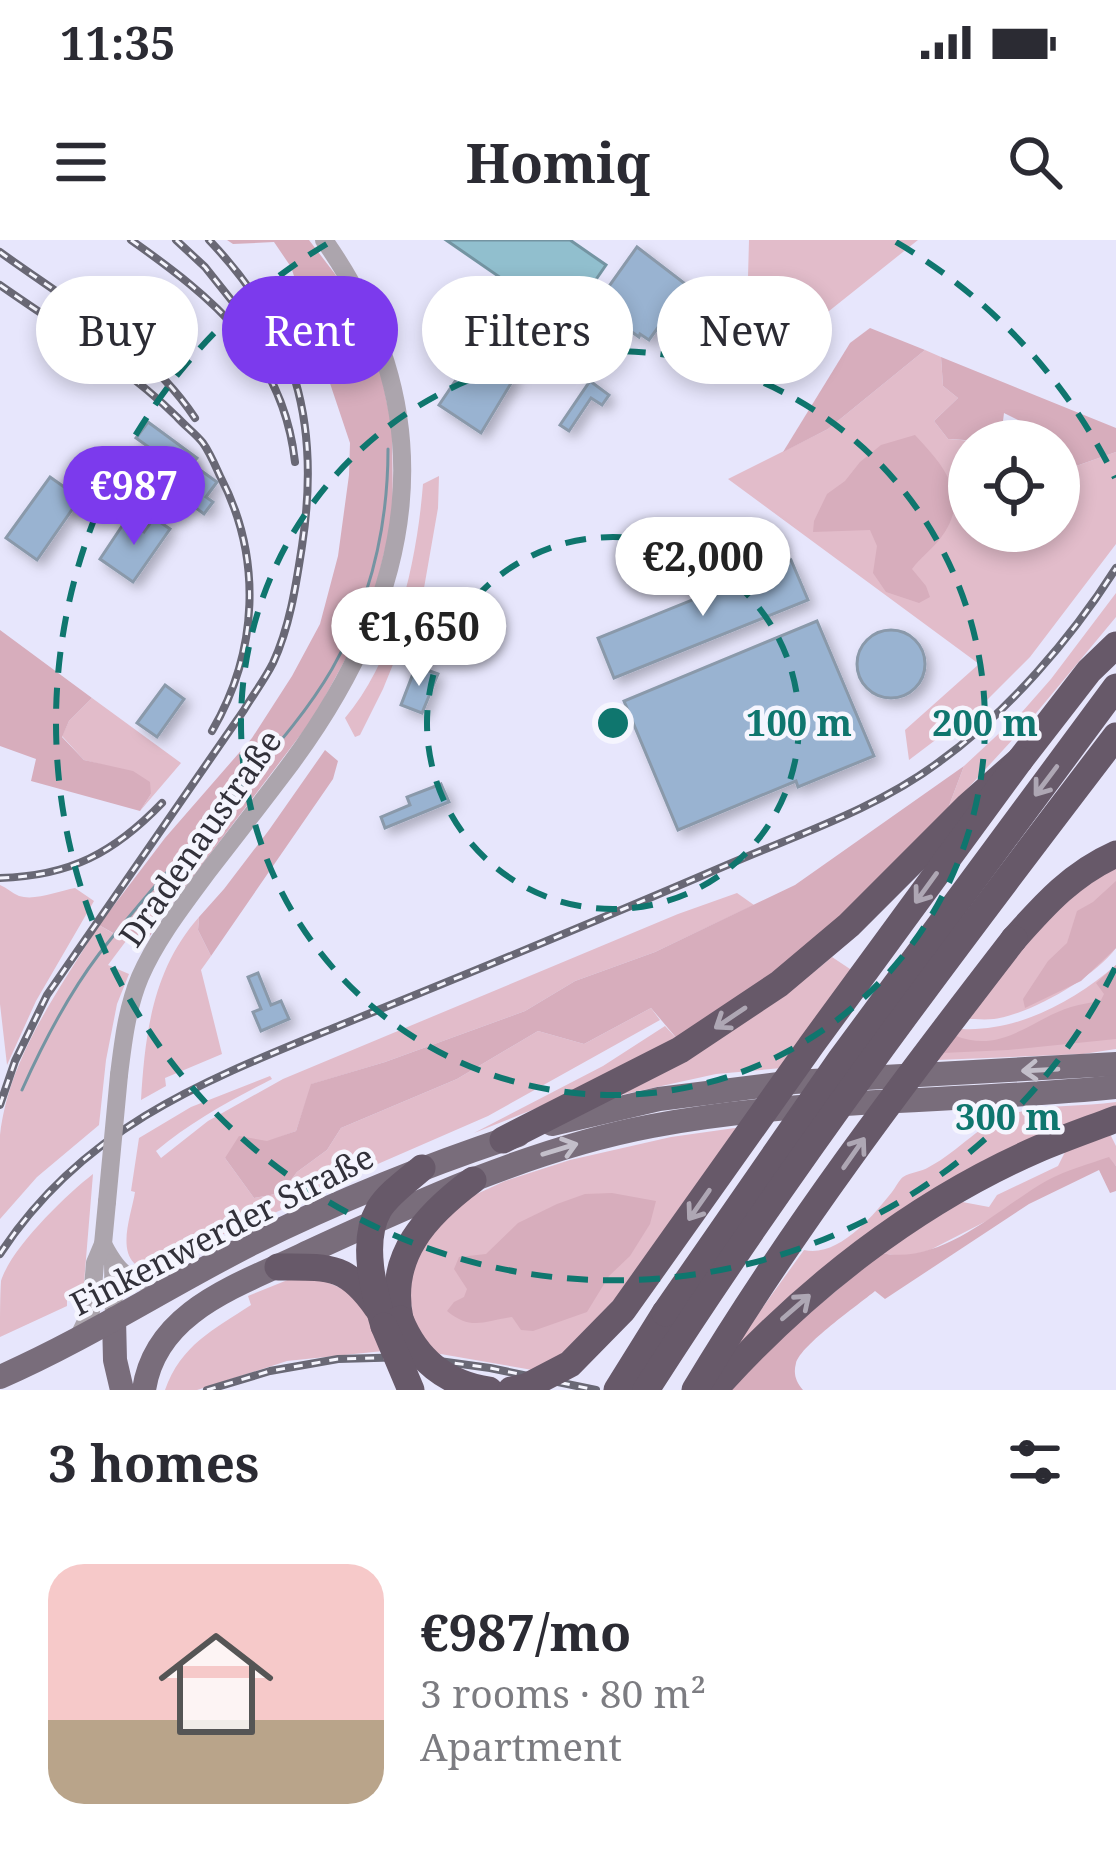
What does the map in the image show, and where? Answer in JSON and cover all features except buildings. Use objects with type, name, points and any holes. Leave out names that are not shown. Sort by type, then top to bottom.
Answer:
[{"type":"highway","points":[[511,1390],[526,1388],[570,1364],[623,1310],[1020,760],[1089,671],[1116,645]]},
{"type":"highway","points":[[617,1390],[841,1059],[1116,687]]},
{"type":"highway","points":[[646,1390],[828,1119],[1116,736]]},
{"type":"highway","points":[[668,1390],[734,1282],[841,1128],[1116,758]]},
{"type":"highway","points":[[503,1140],[680,1050],[779,984],[849,926],[1020,760]]},
{"type":"highway","points":[[695,1390],[862,1142],[1014,939],[1064,886],[1116,854]]},
{"type":"highway","points":[[714,1390],[816,1290],[920,1213],[1037,1150],[1116,1119]]},
{"type":"highway","points":[[411,1390],[370,1253],[374,1223],[383,1204],[422,1168]]},
{"type":"highway","points":[[388,1319],[409,1244],[430,1215],[473,1180]]},
{"type":"highway","points":[[278,1267],[317,1267],[356,1281],[436,1370],[464,1385],[489,1390]]},
{"type":"main road","name":"Finkenwerder Straße","points":[[0,1378],[355,1195],[503,1140],[618,1107],[794,1082],[1116,1064]]},
{"type":"main road","name":"Finkenwerder Straße","points":[[143,1390],[156,1349],[188,1314],[278,1267],[473,1180],[584,1142],[782,1108],[1116,1087]]},
{"type":"main road","points":[[114,1319],[122,1390]]},
{"type":"main road","points":[[74,1342],[115,1360]]},
{"type":"street","name":"Dradenaustraße","points":[[104,1244],[119,1075],[142,972],[173,918],[296,756],[340,687],[369,628],[395,548],[403,468],[390,376],[352,280],[324,240]]},
{"type":"street","points":[[104,1244],[122,1274],[139,1282],[187,1278]]},
{"type":"street","points":[[74,1342],[89,1319],[95,1263],[104,1244]]},
{"type":"street","points":[[113,1263],[114,1319]]},
{"type":"shaded area","points":[[227,240],[309,240],[336,276],[294,276],[274,242],[233,244]]},
{"type":"shaded area","points":[[749,240],[918,240],[832,309],[832,276],[748,276]]},
{"type":"shaded area","points":[[870,328],[925,350],[828,429],[783,452],[825,384],[832,384],[832,372],[850,343]]},
{"type":"shaded area","points":[[925,350],[941,357],[943,386],[958,398],[934,421],[948,439],[948,552],[1080,552],[1080,465],[1116,452],[1116,544],[1030,657],[983,704],[909,760],[905,730],[979,664],[728,479],[828,429]]},
{"type":"shaded area","points":[[941,357],[1116,428],[1116,452],[1080,465],[1080,420],[1018,420],[1004,413],[1003,420],[948,420],[948,439],[934,421],[958,398],[943,386]]},
{"type":"shaded area","points":[[330,384],[383,384],[392,428],[393,516],[376,587],[352,647],[314,717],[141,949],[99,925],[165,838],[252,738],[320,624],[338,556],[350,443]]},
{"type":"shaded area","points":[[915,435],[948,478],[948,526],[912,569],[930,597],[919,603],[886,592],[873,573],[877,546],[870,530],[813,532],[827,494],[881,445]]},
{"type":"shaded area","points":[[439,476],[424,588],[383,689],[355,737],[345,718],[363,694],[391,638],[409,576],[423,484]]},
{"type":"shaded area","points":[[1116,593],[1116,617],[947,811],[964,766],[1051,679]]},
{"type":"shaded area","points":[[0,630],[92,698],[69,721],[62,737],[84,760],[133,771],[150,782],[151,794],[140,811],[31,781],[36,759],[0,746]]},
{"type":"shaded area","points":[[92,698],[181,763],[140,811],[151,794],[107,766],[84,760],[62,736],[69,721]]},
{"type":"shaded area","points":[[325,750],[338,761],[333,779],[211,956],[198,930],[199,917]]},
{"type":"shaded area","points":[[964,766],[947,811],[846,913],[761,987],[679,1041],[651,1008],[584,1044],[538,1031],[457,1079],[341,1128],[327,1150],[297,1172],[281,1193],[254,1198],[225,1158],[239,1136],[267,1141],[296,1131],[311,1084],[525,1011],[575,981],[655,952],[795,885]]},
{"type":"shaded area","points":[[1116,866],[1116,948],[1106,959],[1077,982],[1025,1010],[994,1019],[965,1019],[1045,920],[1081,886]]},
{"type":"shaded area","points":[[1116,881],[1116,948],[1081,981],[1025,1008],[1023,999],[1048,961],[1067,943],[1077,911]]},
{"type":"shaded area","points":[[0,885],[25,897],[75,888],[94,901],[36,1001],[7,1065],[0,1004]]},
{"type":"shaded area","points":[[737,893],[754,905],[655,952],[575,981],[525,1011],[312,1084],[296,1131],[225,1158],[254,1198],[281,1193],[297,1172],[327,1150],[341,1128],[457,1079],[538,1031],[584,1044],[651,1008],[660,1020],[488,1116],[318,1190],[167,1265],[144,1269],[129,1256],[126,1239],[139,1138],[191,1107],[270,1076],[272,1079],[170,1140],[156,1151],[161,1158],[208,1121],[283,1079]]},
{"type":"shaded area","points":[[199,917],[198,930],[211,956],[201,970],[222,1054],[165,1078],[166,1086],[141,1100],[145,1050],[161,980]]},
{"type":"shaded area","points":[[99,925],[126,941],[108,965],[129,974],[117,1004],[99,1125],[37,1177],[0,1219],[0,1135],[14,1078],[52,999]]},
{"type":"shaded area","points":[[832,957],[853,971],[782,1068],[716,1074],[607,1098],[752,1015]]},
{"type":"shaded area","points":[[1116,965],[1116,1049],[937,1060],[962,1029],[1004,1025],[1044,1012]]},
{"type":"shaded area","points":[[1116,965],[1116,1039],[942,1053],[956,1036],[988,1041],[1002,1038],[1057,1012],[1101,1000],[1104,994],[1096,983]]},
{"type":"shaded area","points":[[665,1026],[679,1041],[602,1082],[474,1133],[603,1066]]},
{"type":"shaded area","points":[[1116,1102],[1116,1111],[812,1277],[729,1354],[804,1250],[829,1248],[854,1233],[903,1177],[926,1169],[1003,1117],[1040,1108]]},
{"type":"shaded area","points":[[742,1127],[627,1287],[544,1372],[429,1352],[414,1328],[407,1270],[422,1238],[468,1198],[570,1160]]},
{"type":"shaded area","points":[[1108,1130],[1116,1146],[1116,1166],[1109,1158],[930,1250],[881,1253],[957,1201],[989,1207],[997,1195],[1058,1166],[1069,1144]]},
{"type":"shaded area","points":[[1109,1157],[1116,1166],[1116,1191],[1110,1193],[1099,1170],[1029,1204],[885,1299],[875,1291],[800,1355],[795,1374],[803,1390],[731,1390],[768,1348],[881,1253],[904,1255],[947,1243],[1048,1180]]},
{"type":"shaded area","points":[[93,1174],[83,1295],[72,1291],[67,1306],[0,1337],[1,1281],[7,1268],[41,1223]]},
{"type":"shaded area","points":[[612,1193],[656,1201],[650,1224],[587,1312],[533,1331],[521,1330],[512,1317],[471,1323],[447,1311],[467,1289],[454,1269],[459,1257],[486,1254],[518,1223],[557,1204],[585,1194]]},
{"type":"shaded area","points":[[314,1276],[362,1298],[383,1351],[287,1361],[197,1390],[165,1390],[189,1350],[251,1305],[248,1296],[295,1277]]},
{"type":"water","points":[[446,240],[570,240],[606,265],[598,276],[498,276]]},
{"type":"waterway","points":[[22,1090],[57,1020],[99,954],[278,744],[332,669],[357,617],[374,563],[385,506],[388,449]]},
{"type":"railway","points":[[131,240],[190,284],[239,332],[276,390],[295,462]]},
{"type":"railway","points":[[176,240],[222,288]]},
{"type":"railway","points":[[0,1105],[47,995],[259,687],[288,620],[307,501],[304,419],[282,344],[239,274],[209,240]]},
{"type":"railway","points":[[0,252],[130,347],[195,418]]},
{"type":"railway","points":[[0,285],[157,398],[197,436],[214,463],[243,539],[249,605],[239,669],[212,731]]},
{"type":"railway","points":[[0,1254],[70,1172],[109,1140],[196,1088],[836,820],[915,779],[1013,698],[1058,648],[1116,568]]},
{"type":"railway","points":[[0,878],[48,872],[89,858],[126,836],[162,803]]},
{"type":"railway","points":[[207,1390],[270,1371],[338,1359],[410,1357],[596,1390]]}]
